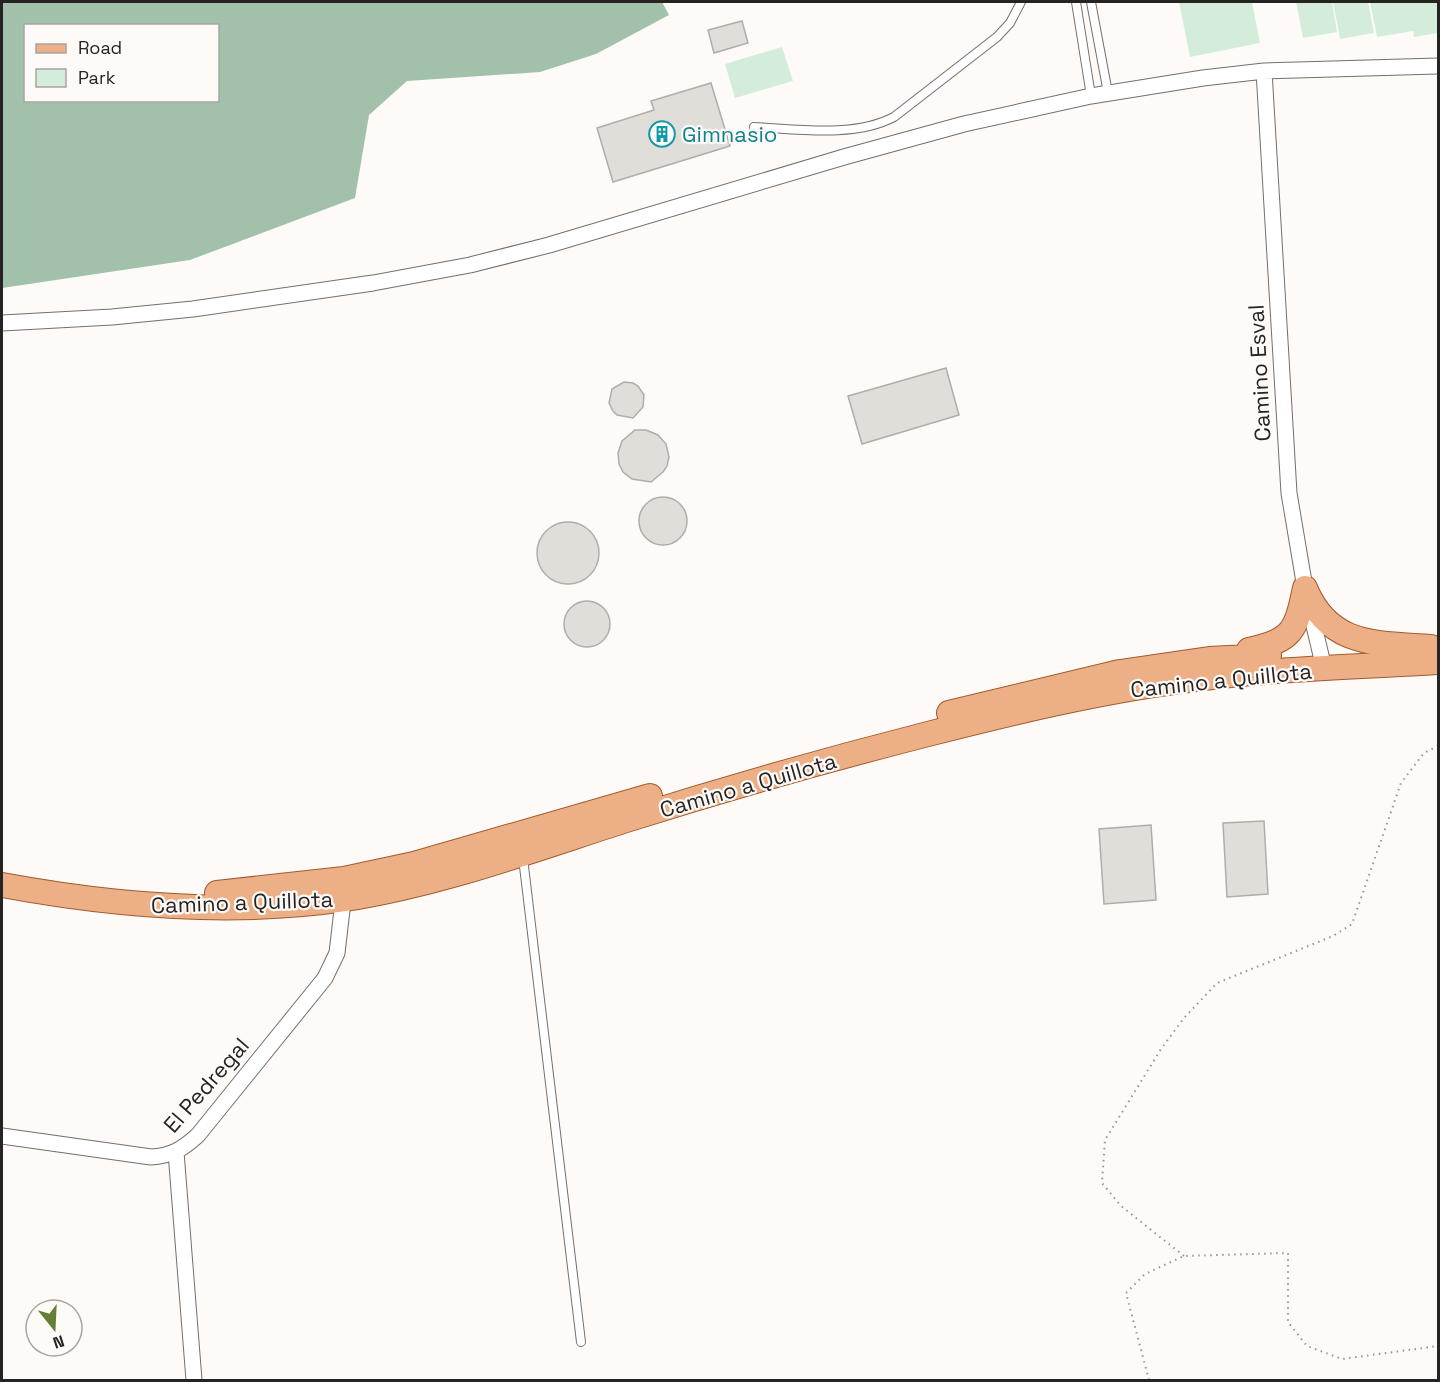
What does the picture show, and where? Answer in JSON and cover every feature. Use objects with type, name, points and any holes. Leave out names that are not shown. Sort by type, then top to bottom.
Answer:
[{"type":"main road","points":[[1305,588],[1312,604],[1323,619],[1348,636],[1369,643],[1436,652]]},
{"type":"main road","points":[[1209,659],[1267,646],[1286,636],[1298,618],[1305,588]]},
{"type":"main road","name":"Camino a Quillota","points":[[344,889],[414,864],[831,744],[985,703],[1120,672],[1209,659],[1322,660],[1436,652]]},
{"type":"main road","name":"Camino a Quillota","points":[[2,885],[96,901],[203,907],[260,906],[344,889],[425,882],[731,788],[929,734],[1105,693],[1322,660]]},
{"type":"street","points":[[2,323],[111,317],[193,309],[373,283],[470,265],[549,245],[964,124],[1091,96],[1263,71],[1438,66]]},
{"type":"street","name":"Camino Esval","points":[[1263,71],[1288,493],[1305,588],[1322,660]]},
{"type":"street","name":"El Pedregal","points":[[194,1380],[176,1152],[198,1135],[324,978],[337,953],[344,889]]},
{"type":"street","points":[[2,1136],[151,1157],[176,1152]]},
{"type":"lane","points":[[754,127],[822,130],[862,128],[882,123],[894,117],[997,37],[1010,23],[1021,2]]},
{"type":"lane","points":[[1076,2],[1091,96]]},
{"type":"lane","points":[[1090,2],[1108,93]]},
{"type":"lane","points":[[523,853],[581,1342]]},
{"type":"path","points":[[1184,1256],[1121,1206],[1102,1183],[1106,1140],[1161,1049],[1184,1018],[1217,983],[1333,936],[1352,924],[1401,783],[1424,753],[1438,746]]},
{"type":"path","points":[[1149,1380],[1126,1293],[1145,1274],[1184,1256],[1288,1253],[1288,1322],[1307,1346],[1342,1359],[1438,1346]]},
{"type":"green space","points":[[2,2],[662,2],[669,15],[596,54],[540,72],[407,81],[369,115],[355,198],[190,260],[2,288]]},
{"type":"green space","points":[[1179,2],[1252,2],[1260,43],[1190,57]]},
{"type":"green space","points":[[1296,2],[1332,2],[1337,32],[1303,38]]},
{"type":"green space","points":[[1333,2],[1368,2],[1374,33],[1340,39]]},
{"type":"green space","points":[[1370,2],[1438,2],[1438,33],[1414,37],[1413,31],[1377,37]]},
{"type":"green space","points":[[782,47],[793,81],[735,98],[725,64]]},
{"type":"building","points":[[742,21],[748,43],[714,53],[708,30]]},
{"type":"building","name":"Gimnasio","points":[[711,83],[730,146],[613,182],[597,128],[654,110],[651,101]]},
{"type":"building","points":[[946,368],[959,415],[862,444],[848,396]]},
{"type":"building","points":[[624,382],[638,386],[644,395],[643,407],[633,418],[617,415],[609,403],[612,389]]},
{"type":"building","points":[[635,430],[646,430],[658,435],[666,444],[669,457],[667,466],[651,482],[632,479],[623,472],[619,464],[618,453],[622,441]]},
{"type":"building","points":[[658,497],[668,497],[680,504],[687,516],[687,526],[680,538],[668,545],[658,545],[643,534],[639,526],[639,516],[650,501]]},
{"type":"building","points":[[568,522],[590,531],[599,553],[590,575],[568,584],[546,575],[537,553],[546,531]]},
{"type":"building","points":[[587,601],[603,608],[610,624],[603,640],[587,647],[571,640],[564,624],[571,608]]},
{"type":"building","points":[[1264,821],[1268,894],[1227,897],[1223,823]]},
{"type":"building","points":[[1151,825],[1156,900],[1104,904],[1099,829]]},
{"type":"place","name":"Gimnasio","points":[[662,134]]}]
